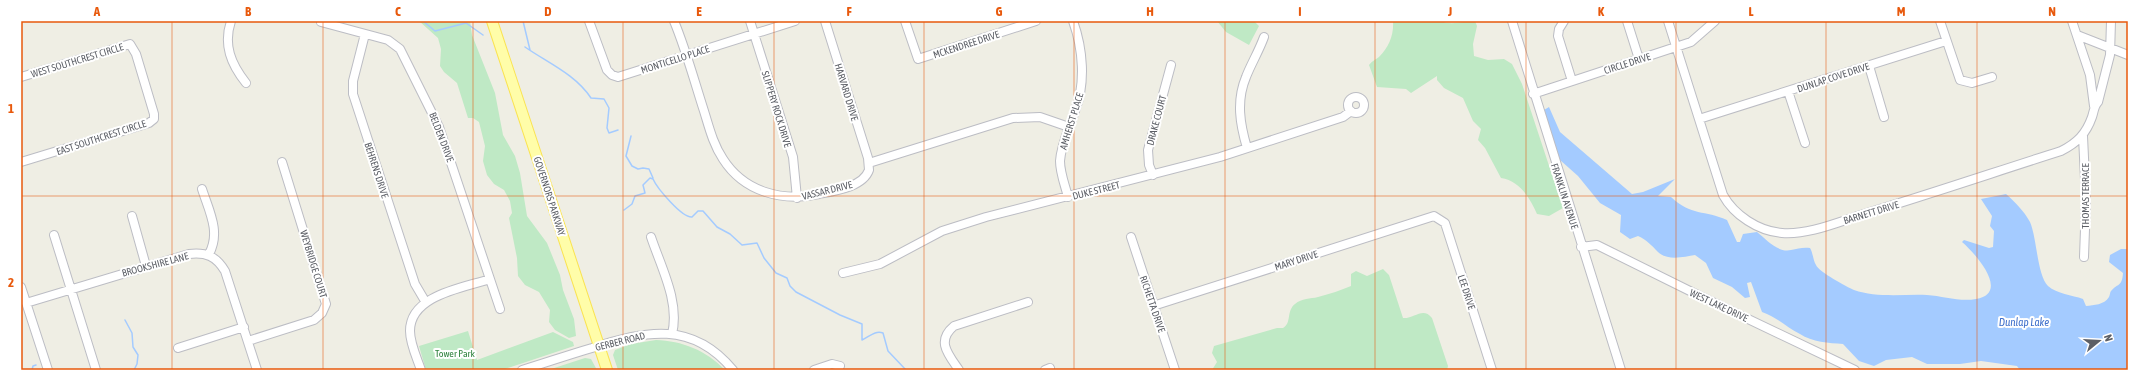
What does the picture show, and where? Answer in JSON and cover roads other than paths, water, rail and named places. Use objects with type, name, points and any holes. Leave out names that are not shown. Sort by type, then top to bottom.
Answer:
[{"type":"main road","name":"GOVERNORS PARKWAY","points":[[492,21],[607,370]]},
{"type":"street","points":[[231,21],[227,38],[228,52],[233,65],[246,83]]},
{"type":"street","name":"MONTICELLO PLACE","points":[[589,21],[607,70],[614,77],[622,77],[795,21]]},
{"type":"street","name":"VASSAR DRIVE","points":[[674,21],[687,55],[714,142],[728,166],[742,180],[762,191],[782,197],[797,198],[824,193],[861,181],[868,174],[869,163]]},
{"type":"street","name":"SLIPPERY ROCK DRIVE","points":[[750,21],[792,157],[797,198]]},
{"type":"street","name":"HARVARD DRIVE","points":[[825,21],[869,163]]},
{"type":"street","name":"MCKENDREE DRIVE","points":[[905,21],[918,59],[1036,21]]},
{"type":"street","name":"AMHERST PLACE","points":[[1068,197],[1060,162],[1069,127],[1080,96],[1082,72],[1079,44],[1073,21]]},
{"type":"street","name":"FRANKLIN AVENUE","points":[[1512,21],[1533,94],[1621,370]]},
{"type":"street","points":[[1564,21],[1559,29],[1558,36],[1572,81]]},
{"type":"street","points":[[1627,21],[1639,59]]},
{"type":"street","name":"BARNETT DRIVE","points":[[1668,21],[1720,186],[1727,202],[1732,209],[1750,222],[1774,232],[1803,232],[1828,225],[2060,151],[2083,136]]},
{"type":"street","name":"CIRCLE DRIVE","points":[[1533,94],[1691,42],[1715,21]]},
{"type":"street","points":[[1940,21],[1960,80],[1972,83],[1992,77]]},
{"type":"street","points":[[2072,21],[2090,76],[2094,106],[2088,130],[2083,136]]},
{"type":"street","points":[[2094,106],[2098,102],[2105,77],[2110,48],[2111,21]]},
{"type":"street","name":"BELDEN DRIVE","points":[[321,22],[388,40],[396,45],[423,91],[440,127],[500,309]]},
{"type":"street","name":"BEHRENS DRIVE","points":[[365,34],[353,81],[353,94],[415,284],[425,301]]},
{"type":"street","points":[[2077,35],[2128,55]]},
{"type":"street","points":[[1247,148],[1240,123],[1240,96],[1246,77],[1264,38]]},
{"type":"street","name":"DUNLAP COVE DRIVE","points":[[1699,119],[1946,41]]},
{"type":"street","name":"WEST SOUTHCREST CIRCLE","points":[[21,77],[126,44],[132,46]]},
{"type":"street","name":"EAST SOUTHCREST CIRCLE","points":[[21,162],[152,120],[154,114],[132,46]]},
{"type":"street","name":"DRAKE COURT","points":[[1153,175],[1149,165],[1148,150],[1171,65]]},
{"type":"street","points":[[1869,66],[1884,118]]},
{"type":"street","points":[[1788,91],[1805,143]]},
{"type":"street","name":"DUKE STREET","points":[[843,273],[880,264],[942,231],[986,217],[1153,175],[1247,148],[1343,117],[1351,110]]},
{"type":"street","points":[[869,163],[1013,118],[1040,117],[1069,127]]},
{"type":"street","name":"THOMAS TERRACE","points":[[2083,136],[2086,201],[2084,257]]},
{"type":"street","name":"WEYBRIDGE COURT","points":[[248,341],[314,320],[322,313],[326,304],[282,162]]},
{"type":"street","points":[[202,189],[216,234],[214,245],[209,254],[216,258],[225,271],[257,370]]},
{"type":"street","points":[[132,216],[146,266]]},
{"type":"street","name":"MARY DRIVE","points":[[1153,306],[1406,223],[1431,216],[1439,217]]},
{"type":"street","name":"LEE DRIVE","points":[[1439,217],[1445,223],[1492,370]]},
{"type":"street","points":[[54,235],[96,370]]},
{"type":"street","points":[[651,237],[674,307],[675,322],[672,334]]},
{"type":"street","name":"RICHETTA DRIVE","points":[[1131,237],[1175,370]]},
{"type":"street","name":"WEST LAKE DRIVE","points":[[1582,247],[1597,245],[1856,370]]},
{"type":"street","name":"BROOKSHIRE LANE","points":[[26,303],[189,254],[209,254]]},
{"type":"street","points":[[421,370],[410,332],[413,318],[425,301],[490,279]]},
{"type":"street","points":[[21,287],[48,370]]},
{"type":"street","points":[[959,370],[947,350],[945,343],[947,331],[954,326],[1028,302]]},
{"type":"street","points":[[178,348],[244,327]]},
{"type":"street","name":"GERBER ROAD","points":[[522,370],[643,334],[672,334],[698,342],[721,357],[733,370]]},
{"type":"street","points":[[814,370],[832,364],[840,366]]},
{"type":"water","name":"Dunlap Lake","points":[[1549,107],[1560,132],[1632,194],[1643,192],[1675,179],[1658,196],[1671,197],[1678,203],[1692,210],[1727,220],[1737,242],[1740,242],[1743,234],[1757,232],[1777,248],[1782,250],[1810,248],[1818,268],[1854,290],[1881,295],[1927,295],[1964,300],[1976,299],[1986,295],[1990,289],[1990,281],[1987,272],[1975,255],[1962,242],[1964,240],[1989,248],[1993,247],[1994,231],[1990,226],[1992,216],[1981,199],[2006,194],[2025,214],[2030,222],[2044,281],[2052,289],[2060,293],[2083,299],[2086,306],[2104,302],[2109,297],[2111,291],[2121,283],[2123,273],[2109,262],[2110,255],[2121,249],[2128,249],[2128,370],[2020,370],[2017,366],[1981,361],[1960,364],[1927,364],[1912,357],[1886,360],[1874,366],[1859,361],[1843,344],[1821,342],[1805,337],[1762,312],[1751,282],[1747,283],[1750,297],[1745,298],[1732,287],[1713,278],[1706,263],[1695,255],[1676,258],[1666,257],[1638,236],[1630,239],[1620,232],[1621,215],[1600,203],[1578,176],[1560,160],[1544,110]]},
{"type":"waterway","points":[[423,21],[435,31],[466,23],[483,35]]},
{"type":"waterway","points":[[523,21],[530,50]]},
{"type":"waterway","points":[[525,47],[577,82],[591,98],[604,99],[609,108],[607,128],[609,133],[618,130]]},
{"type":"waterway","points":[[631,136],[626,156],[632,166],[638,169],[649,169],[653,178]]},
{"type":"waterway","points":[[624,210],[632,204],[635,196],[645,193],[643,185],[650,178],[653,179],[664,195],[682,213],[692,217],[698,211],[703,211],[717,227],[730,234],[742,245],[757,243],[764,258],[776,273],[787,278],[790,286],[796,292],[840,315],[862,324],[862,340],[877,332],[883,333],[888,351],[906,370]]},
{"type":"waterway","points":[[125,320],[132,333],[133,347],[138,355],[137,364],[134,370]]},
{"type":"waterway","points":[[32,370],[33,366],[36,365]]},
{"type":"park label","name":"Tower Park","points":[[455,353]]}]
